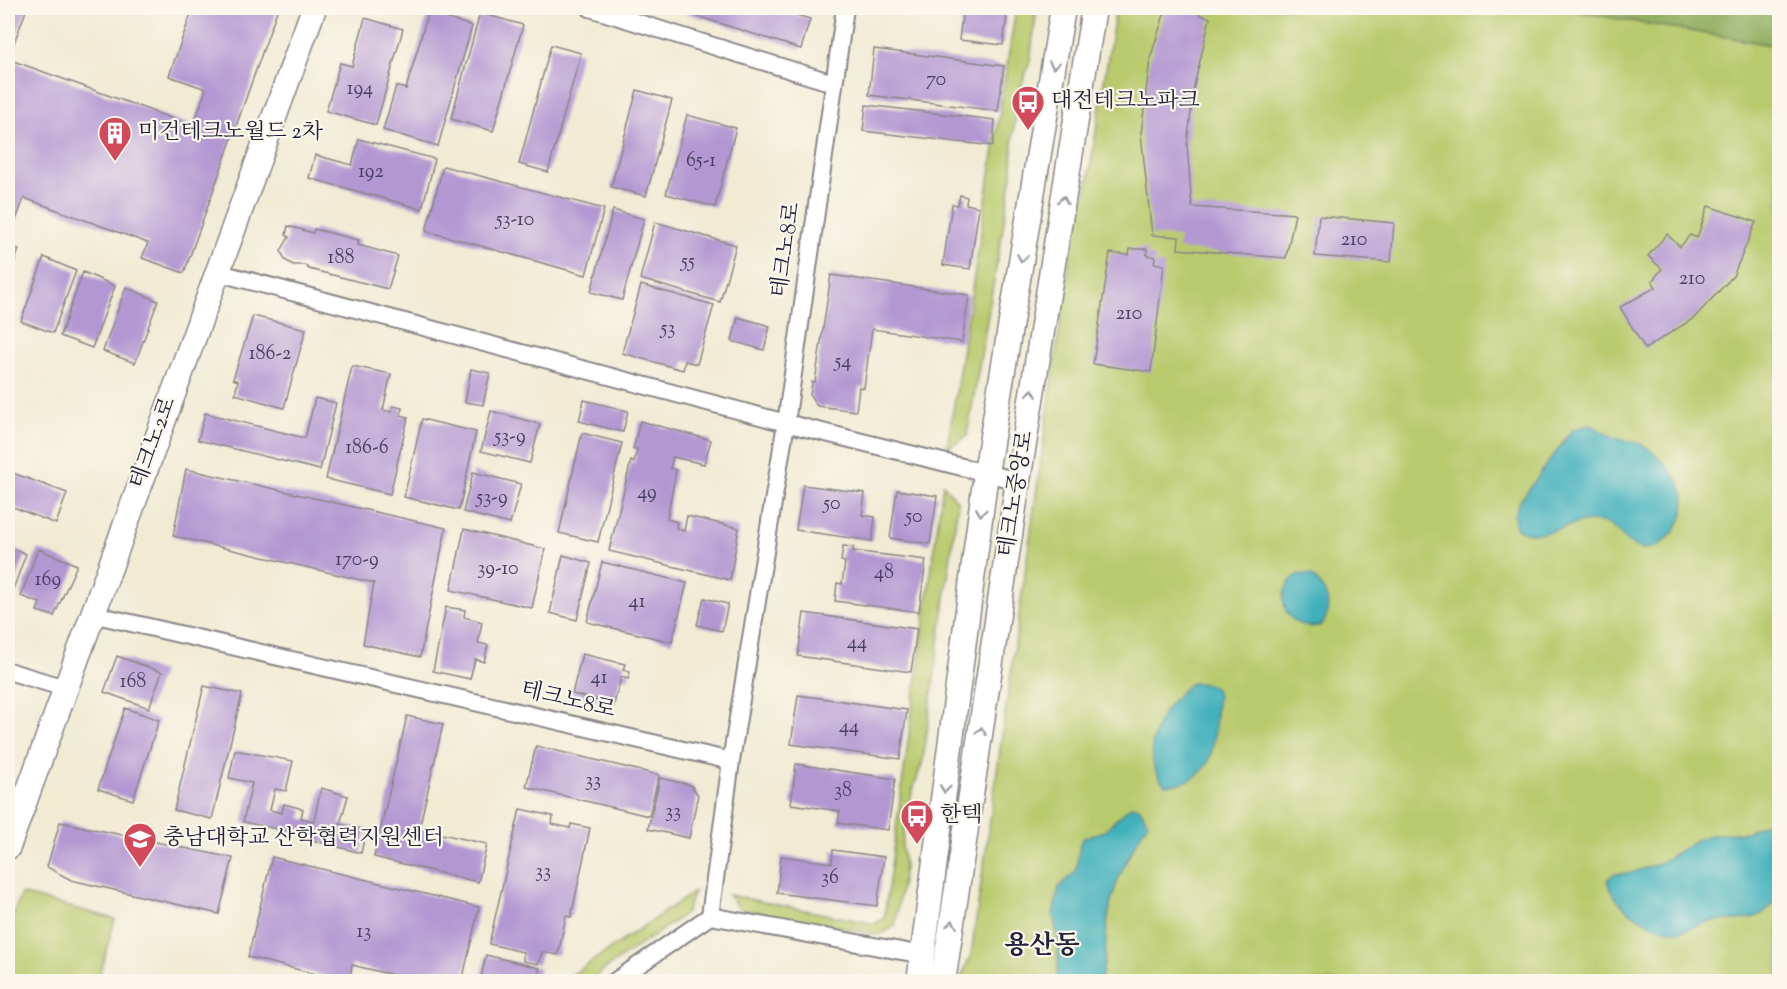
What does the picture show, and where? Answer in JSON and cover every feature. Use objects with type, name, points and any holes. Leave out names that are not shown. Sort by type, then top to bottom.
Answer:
[{"type":"main road","name":"테크노2로","points":[[8,847],[314,8]]},
{"type":"main road","name":"테크노중앙로","points":[[919,981],[986,473],[1063,8]]},
{"type":"main road","name":"테크노중앙로","points":[[943,981],[1018,481],[1094,8]]},
{"type":"street","points":[[590,8],[833,83]]},
{"type":"street","name":"테크노8로","points":[[710,916],[731,761],[786,423],[845,8]]},
{"type":"street","points":[[216,272],[786,423],[1018,481]]},
{"type":"street","name":"테크노8로","points":[[92,614],[731,761]]},
{"type":"street","points":[[8,671],[65,688]]},
{"type":"street","points":[[614,981],[710,916],[922,955]]},
{"type":"green space","points":[[1016,8],[1037,8],[1030,61],[1019,93],[1013,137],[1012,175],[967,436],[947,449]]},
{"type":"green space","points":[[1116,8],[1555,8],[1779,45],[1779,981],[959,982],[971,955],[1074,226],[1086,193]]},
{"type":"green space","points":[[1555,8],[1779,8],[1779,45],[1766,44]]},
{"type":"green space","points":[[943,484],[958,502],[923,760],[908,805],[902,845],[904,868],[895,926],[880,935],[740,909],[728,895],[875,924],[884,918]]},
{"type":"green space","points":[[694,892],[686,913],[588,981],[563,981]]},
{"type":"green space","points":[[21,894],[115,919],[98,981],[8,981],[8,928]]},
{"type":"water","points":[[1591,425],[1612,437],[1647,447],[1679,482],[1684,499],[1682,517],[1674,531],[1658,545],[1649,549],[1638,548],[1612,527],[1601,522],[1590,521],[1538,533],[1516,528],[1514,515],[1520,501],[1573,429]]},
{"type":"water","points":[[1299,574],[1311,575],[1317,580],[1327,598],[1327,611],[1322,625],[1300,624],[1286,611],[1285,592],[1290,582]]},
{"type":"water","points":[[1191,683],[1209,685],[1217,694],[1212,751],[1202,771],[1193,778],[1181,783],[1165,785],[1157,772],[1153,759],[1156,730],[1170,704]]},
{"type":"water","points":[[1131,806],[1139,807],[1148,822],[1115,888],[1100,981],[1062,981],[1057,978],[1059,944],[1053,915],[1059,887],[1076,871],[1080,843],[1083,838],[1104,831]]},
{"type":"water","points":[[1779,816],[1779,897],[1759,916],[1750,919],[1708,922],[1677,931],[1656,926],[1634,915],[1616,899],[1611,889],[1608,879],[1614,874],[1631,873],[1662,862],[1698,839],[1710,835],[1747,832]]},
{"type":"building","points":[[8,8],[27,8],[8,59]]},
{"type":"building","name":"미건테크노월드 2차","points":[[193,8],[278,8],[184,273],[142,258],[148,243],[24,198],[13,228],[8,226],[8,59],[193,126],[206,89],[169,76]]},
{"type":"building","points":[[671,8],[773,8],[810,19],[801,49]]},
{"type":"building","points":[[963,8],[1008,8],[1003,45],[959,40]]},
{"type":"building","points":[[1166,8],[1182,8],[1210,18],[1194,86],[1187,145],[1192,207],[1295,214],[1286,258],[1178,249],[1179,237],[1152,235],[1141,134],[1150,59]]},
{"type":"building","points":[[428,13],[472,26],[438,146],[383,130],[396,86],[406,89]]},
{"type":"building","points":[[480,13],[523,25],[493,131],[451,119]]},
{"type":"building","points":[[365,18],[403,29],[376,125],[326,111],[340,63],[352,66]]},
{"type":"building","points":[[551,45],[581,53],[548,172],[519,164]]},
{"type":"building","points":[[874,49],[1004,66],[998,111],[869,95]]},
{"type":"building","points":[[637,90],[672,100],[646,196],[611,187]]},
{"type":"building","points":[[866,105],[995,120],[993,146],[863,131]]},
{"type":"building","points":[[687,115],[736,128],[715,207],[666,194]]},
{"type":"building","points":[[359,139],[435,159],[422,209],[309,178],[315,155],[352,165]]},
{"type":"building","points":[[443,166],[604,209],[586,275],[426,231]]},
{"type":"building","points":[[960,195],[967,197],[966,204],[979,207],[970,269],[943,265],[952,204],[958,205]]},
{"type":"building","points":[[1708,206],[1756,222],[1733,276],[1694,318],[1645,349],[1620,307],[1656,287],[1652,281],[1662,269],[1648,256],[1667,234],[1680,247],[1690,235],[1697,238]]},
{"type":"building","points":[[613,210],[644,219],[622,300],[591,292]]},
{"type":"building","points":[[1319,216],[1394,223],[1391,262],[1315,256]]},
{"type":"building","points":[[655,222],[736,245],[720,302],[640,279]]},
{"type":"building","points":[[288,226],[313,233],[314,229],[359,240],[358,245],[398,256],[388,289],[309,269],[305,265],[293,265],[285,260],[281,251],[289,237],[286,235]]},
{"type":"building","points":[[8,246],[19,249],[8,283]]},
{"type":"building","points":[[1130,249],[1147,249],[1147,255],[1155,257],[1154,263],[1164,265],[1151,372],[1093,364],[1110,253],[1129,255]]},
{"type":"building","points":[[44,257],[76,271],[53,333],[21,321]]},
{"type":"building","points":[[83,272],[115,286],[92,348],[60,336]]},
{"type":"building","points":[[831,275],[969,295],[962,342],[872,329],[864,388],[859,387],[856,411],[817,406],[810,395],[812,382],[815,382]]},
{"type":"building","points":[[641,285],[714,305],[697,364],[685,361],[683,370],[622,353]]},
{"type":"building","points":[[126,287],[158,301],[135,363],[103,351]]},
{"type":"building","points":[[253,316],[306,329],[284,408],[235,394],[238,381],[233,379]]},
{"type":"building","points":[[738,317],[770,326],[764,350],[732,341]]},
{"type":"building","points":[[352,366],[391,374],[383,410],[392,412],[393,406],[402,408],[401,415],[408,417],[390,494],[326,479]]},
{"type":"building","points":[[471,369],[490,373],[483,405],[465,402]]},
{"type":"building","points":[[315,398],[336,403],[320,470],[198,440],[205,413],[305,438]]},
{"type":"building","points":[[584,400],[628,411],[623,432],[579,421]]},
{"type":"building","points":[[491,411],[540,424],[530,463],[481,451]]},
{"type":"building","points":[[422,419],[476,432],[459,510],[404,497]]},
{"type":"building","points":[[640,421],[711,440],[704,464],[673,457],[670,468],[676,470],[667,519],[677,522],[676,528],[684,531],[687,516],[739,528],[730,580],[609,551],[631,461],[634,463],[637,449],[633,449]]},
{"type":"building","points":[[582,433],[622,443],[598,542],[559,533]]},
{"type":"building","points":[[186,469],[446,528],[420,657],[363,644],[374,583],[173,536]]},
{"type":"building","points":[[10,472],[67,493],[56,524],[8,505]]},
{"type":"building","points":[[473,472],[521,484],[510,524],[463,512]]},
{"type":"building","points":[[803,485],[865,493],[862,515],[875,517],[872,541],[796,530]]},
{"type":"building","points":[[897,490],[937,496],[930,544],[890,538]]},
{"type":"building","points":[[464,529],[545,549],[532,608],[451,590]]},
{"type":"building","points":[[8,546],[26,554],[12,592],[8,590]]},
{"type":"building","points":[[843,546],[853,547],[853,551],[926,560],[919,612],[835,601],[837,583],[842,584],[845,562],[841,561]]},
{"type":"building","points":[[38,549],[77,565],[54,616],[37,611],[40,603],[21,596]]},
{"type":"building","points":[[563,555],[591,563],[577,620],[550,613]]},
{"type":"building","points":[[602,562],[687,583],[672,642],[587,622]]},
{"type":"building","points":[[704,598],[728,604],[722,631],[697,625]]},
{"type":"building","points":[[446,607],[465,610],[464,617],[482,622],[478,643],[488,645],[484,662],[475,659],[470,679],[433,671]]},
{"type":"building","points":[[804,613],[917,629],[911,672],[798,656]]},
{"type":"building","points":[[582,654],[625,664],[623,670],[630,672],[628,679],[621,677],[614,704],[572,694]]},
{"type":"building","points":[[117,656],[162,672],[149,708],[104,692]]},
{"type":"building","points":[[204,686],[242,694],[212,819],[174,810]]},
{"type":"building","points":[[798,695],[907,710],[900,759],[791,744]]},
{"type":"building","points":[[125,708],[159,720],[133,800],[98,789]]},
{"type":"building","points":[[407,716],[443,724],[419,829],[487,844],[478,882],[374,857]]},
{"type":"building","points":[[536,746],[659,775],[649,816],[526,787]]},
{"type":"building","points":[[235,750],[293,761],[286,791],[275,789],[270,810],[282,813],[284,804],[303,809],[301,818],[314,821],[321,788],[348,796],[340,824],[366,830],[361,853],[312,840],[313,836],[243,822],[252,783],[229,778]]},
{"type":"building","points":[[796,764],[895,779],[888,830],[838,823],[840,811],[791,804]]},
{"type":"building","points":[[660,778],[691,785],[698,795],[689,838],[648,829]]},
{"type":"building","points":[[520,809],[553,816],[552,824],[570,828],[571,824],[590,828],[571,917],[566,916],[558,955],[542,952],[538,964],[523,961],[523,952],[489,944]]},
{"type":"building","points":[[60,822],[233,858],[219,914],[71,880],[47,867]]},
{"type":"building","points":[[833,850],[884,857],[877,906],[777,893],[781,856],[832,863]]},
{"type":"building","points":[[272,857],[479,907],[462,982],[421,982],[352,965],[349,982],[336,982],[336,979],[248,957]]},
{"type":"building","points":[[486,955],[540,968],[536,982],[480,982]]},
{"type":"place","name":"대전테크노파크","points":[[1028,131]]},
{"type":"place","name":"미건테크노월드 2차","points":[[115,162]]},
{"type":"place","name":"한텍","points":[[917,845]]},
{"type":"place","name":"충남대학교 산학협력지원센터","points":[[140,868]]},
{"type":"district","name":"용산동","points":[[1042,946]]}]
